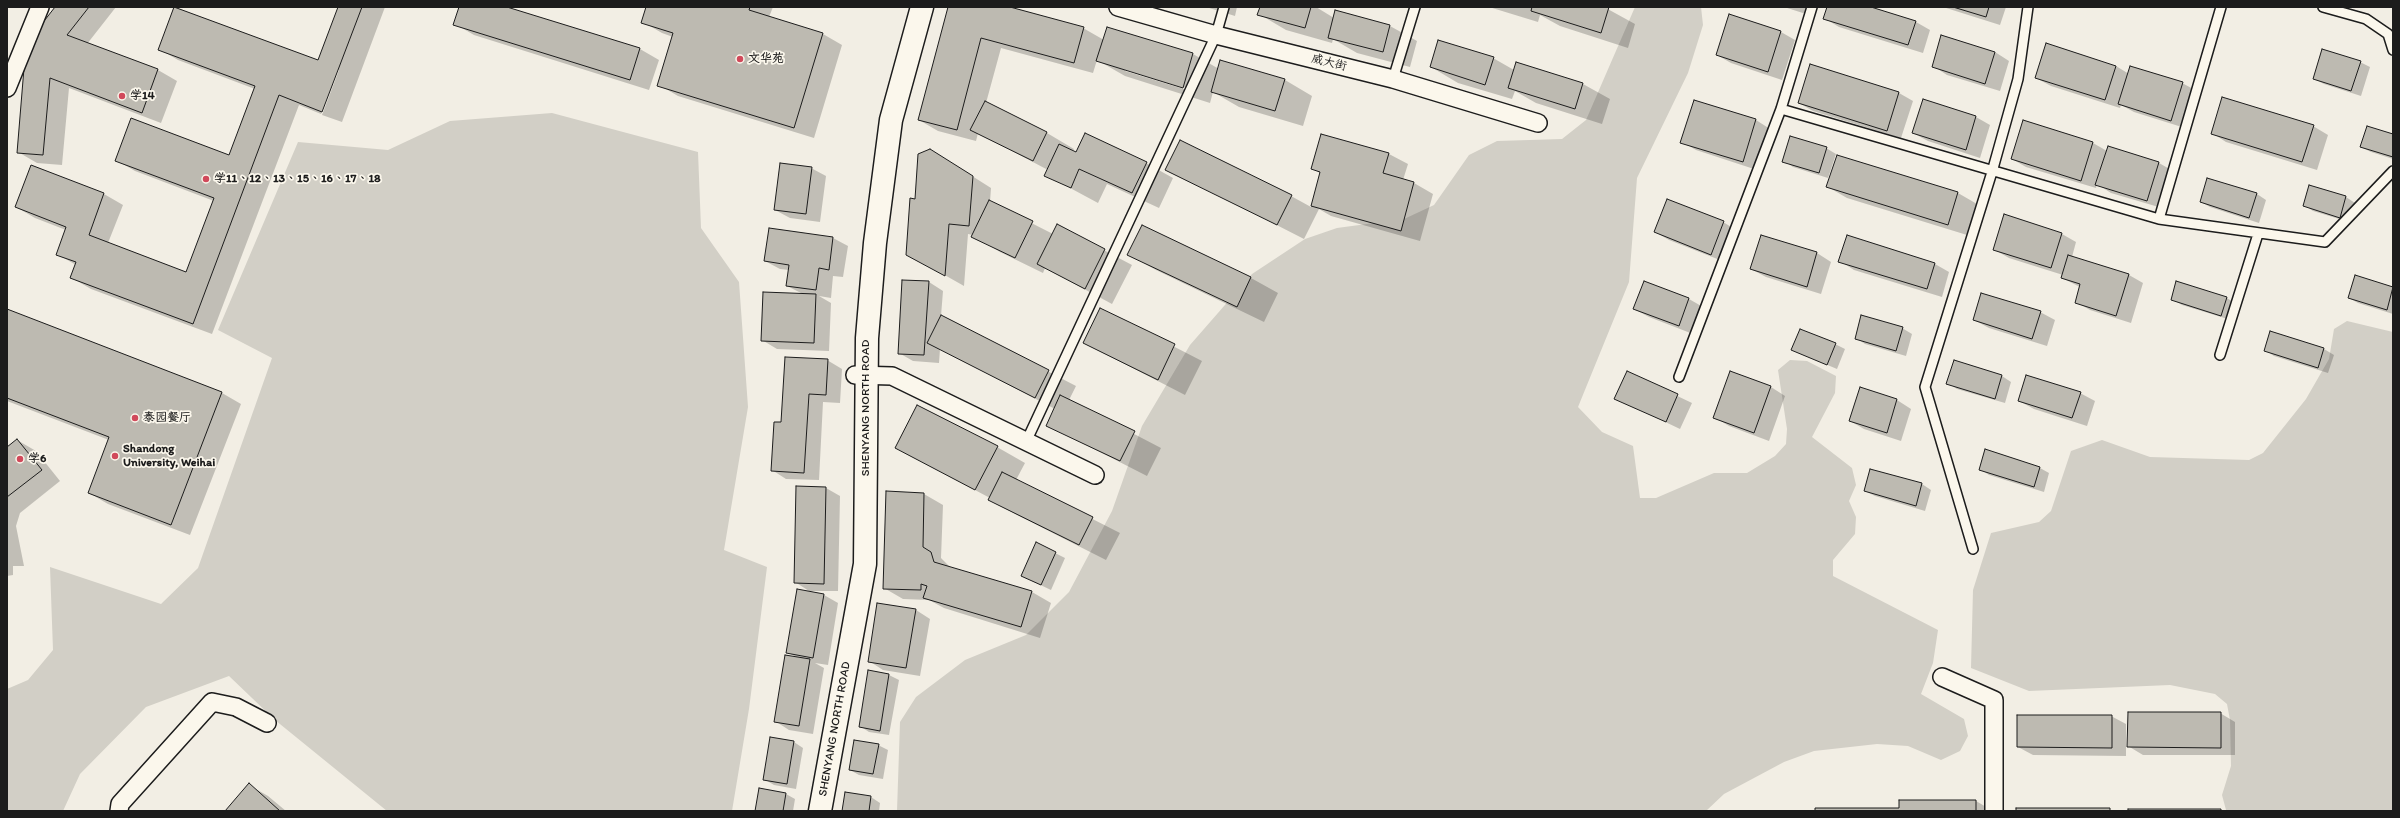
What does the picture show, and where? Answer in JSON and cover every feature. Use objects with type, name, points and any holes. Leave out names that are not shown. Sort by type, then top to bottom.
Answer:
[{"type":"street","points":[[7,88],[40,7]]},
{"type":"street","name":"SHENYANG NORTH ROAD","points":[[807,811],[852,574],[861,374],[863,239],[880,114],[907,7]]},
{"type":"street","name":"SHENYANG NORTH ROAD","points":[[820,811],[865,564],[861,374],[867,338],[875,243],[891,120],[922,7]]},
{"type":"street","name":"威大街","points":[[1118,7],[1216,35],[1393,79],[1538,123]]},
{"type":"street","points":[[861,374],[892,376],[1095,475]]},
{"type":"street","points":[[1942,677],[1994,700],[1994,811]]},
{"type":"street","points":[[119,811],[120,804],[212,702],[236,706],[267,723]]},
{"type":"lane","points":[[1026,442],[1216,35],[1224,7]]},
{"type":"lane","points":[[1393,79],[1415,7]]},
{"type":"lane","points":[[1679,377],[1781,109],[1812,7]]},
{"type":"lane","points":[[1973,549],[1925,387],[1992,172],[2018,79],[2028,7]]},
{"type":"lane","points":[[2159,219],[2221,7]]},
{"type":"lane","points":[[2323,7],[2366,19],[2388,34],[2393,50]]},
{"type":"lane","points":[[1781,109],[1992,172],[2159,219],[2258,234],[2325,242],[2393,171]]},
{"type":"lane","points":[[2220,355],[2258,234]]},
{"type":"shaded area","points":[[1635,7],[1701,7],[1703,25],[1688,73],[1637,178],[1629,282],[1578,407],[1602,432],[1633,446],[1640,498],[1656,498],[1714,473],[1747,473],[1775,456],[1786,444],[1787,429],[1778,370],[1790,360],[1807,361],[1836,376],[1835,393],[1812,437],[1852,468],[1856,485],[1849,501],[1856,517],[1855,534],[1833,560],[1833,576],[1938,630],[1933,663],[1921,694],[1964,719],[1968,736],[1960,751],[1941,760],[1908,746],[1877,744],[1814,751],[1784,762],[1724,794],[1706,811],[897,811],[900,722],[916,697],[965,660],[1026,635],[1069,592],[1112,511],[1142,426],[1190,345],[1252,274],[1305,239],[1337,228],[1404,219],[1434,205],[1469,155],[1497,141],[1562,139],[1586,120]]},
{"type":"shaded area","points":[[552,113],[698,152],[701,228],[739,282],[748,407],[724,550],[767,567],[749,709],[732,811],[387,811],[275,720],[229,676],[146,707],[80,774],[63,811],[7,811],[7,689],[28,680],[53,650],[50,567],[161,604],[198,568],[272,358],[218,330],[298,142],[388,150],[450,121]]},
{"type":"shaded area","points":[[2347,321],[2393,332],[2393,811],[2226,810],[2222,795],[2231,766],[2230,720],[2227,704],[2215,694],[2170,685],[2029,691],[1971,668],[1973,590],[1991,533],[2039,522],[2051,511],[2071,451],[2102,440],[2150,457],[2249,460],[2263,453],[2306,399],[2329,359],[2334,329]]},
{"type":"building","name":"学14","points":[[55,7],[89,7],[67,35],[158,69],[142,113],[50,78],[43,155],[17,153],[24,68],[41,25]]},
{"type":"building","name":"学11、12、13、15、16、17、18","points":[[174,7],[318,60],[338,7],[362,7],[322,112],[279,95],[193,324],[70,278],[76,262],[56,255],[66,227],[15,207],[31,165],[104,193],[89,235],[186,272],[214,198],[115,161],[131,118],[229,155],[255,86],[158,50]]},
{"type":"building","points":[[459,7],[507,7],[640,48],[630,80],[453,25]]},
{"type":"building","name":"文华苑","points":[[646,7],[750,7],[749,10],[823,33],[794,128],[657,86],[673,33],[641,23]]},
{"type":"building","points":[[948,7],[1010,7],[1084,27],[1074,63],[981,38],[957,130],[918,120]]},
{"type":"building","points":[[1260,7],[1311,7],[1305,28],[1257,15]]},
{"type":"building","points":[[1532,7],[1609,7],[1601,33],[1531,11]]},
{"type":"building","points":[[1827,7],[1871,7],[1916,21],[1908,45],[1823,19]]},
{"type":"building","points":[[1953,7],[1989,7],[1986,17]]},
{"type":"building","points":[[1335,10],[1390,25],[1383,52],[1328,38]]},
{"type":"building","points":[[1729,14],[1781,31],[1768,72],[1716,55]]},
{"type":"building","points":[[1107,27],[1193,53],[1183,88],[1096,61]]},
{"type":"building","points":[[1941,35],[1995,52],[1985,84],[1932,67]]},
{"type":"building","points":[[1438,40],[1494,57],[1485,85],[1430,67]]},
{"type":"building","points":[[2046,43],[2116,66],[2105,100],[2035,78]]},
{"type":"building","points":[[2322,49],[2361,61],[2351,91],[2313,79]]},
{"type":"building","points":[[1220,60],[1285,79],[1275,111],[1211,92]]},
{"type":"building","points":[[1516,62],[1583,83],[1575,109],[1508,88]]},
{"type":"building","points":[[1810,64],[1899,92],[1887,131],[1798,103]]},
{"type":"building","points":[[2130,66],[2183,82],[2171,121],[2118,104]]},
{"type":"building","points":[[2222,97],[2314,125],[2302,162],[2211,134]]},
{"type":"building","points":[[1923,99],[1976,116],[1966,150],[1912,133]]},
{"type":"building","points":[[1694,100],[1756,119],[1743,162],[1680,143]]},
{"type":"building","points":[[985,101],[1047,132],[1033,161],[970,130]]},
{"type":"building","points":[[2023,120],[2093,142],[2081,181],[2011,159]]},
{"type":"building","points":[[2367,126],[2393,134],[2393,157],[2360,147]]},
{"type":"building","points":[[1085,133],[1147,162],[1132,193],[1079,169],[1071,188],[1044,176],[1059,144],[1076,152]]},
{"type":"building","points":[[1321,134],[1389,153],[1383,173],[1414,182],[1401,231],[1311,206],[1320,172],[1311,169]]},
{"type":"building","points":[[1790,136],[1827,147],[1819,173],[1782,162]]},
{"type":"building","points":[[1180,140],[1292,195],[1277,225],[1165,170]]},
{"type":"building","points":[[2108,146],[2159,162],[2147,201],[2095,185]]},
{"type":"building","points":[[930,149],[973,176],[969,226],[949,224],[945,276],[906,255],[910,198],[915,199],[918,154]]},
{"type":"building","points":[[1837,155],[1958,192],[1948,225],[1826,187]]},
{"type":"building","points":[[780,163],[812,167],[806,214],[774,210]]},
{"type":"building","points":[[2207,178],[2257,193],[2249,218],[2200,202]]},
{"type":"building","points":[[2309,185],[2346,196],[2340,218],[2303,206]]},
{"type":"building","points":[[1667,199],[1724,221],[1711,255],[1654,232]]},
{"type":"building","points":[[989,200],[1033,221],[1015,258],[971,237]]},
{"type":"building","points":[[2004,214],[2062,233],[2051,268],[1993,250]]},
{"type":"building","points":[[1057,224],[1105,249],[1085,289],[1037,264]]},
{"type":"building","points":[[1142,225],[1251,277],[1237,307],[1127,255]]},
{"type":"building","points":[[769,228],[833,237],[829,270],[819,268],[816,290],[786,286],[789,265],[764,261]]},
{"type":"building","points":[[1761,235],[1817,252],[1807,287],[1750,269]]},
{"type":"building","points":[[1847,235],[1935,263],[1927,289],[1838,262]]},
{"type":"building","points":[[2068,255],[2129,274],[2116,316],[2075,303],[2080,284],[2061,278]]},
{"type":"building","points":[[2355,275],[2393,287],[2387,310],[2348,298]]},
{"type":"building","points":[[902,280],[929,281],[924,355],[898,354]]},
{"type":"building","points":[[1644,281],[1689,298],[1679,326],[1633,309]]},
{"type":"building","points":[[2176,281],[2227,297],[2221,316],[2171,300]]},
{"type":"building","points":[[763,292],[816,294],[814,343],[761,341]]},
{"type":"building","points":[[1981,293],[2041,311],[2032,339],[1973,320]]},
{"type":"building","points":[[1100,308],[1175,344],[1158,380],[1083,343]]},
{"type":"building","name":"泰园餐厅","points":[[7,309],[222,392],[171,525],[88,493],[109,437],[7,398]]},
{"type":"building","points":[[941,315],[1049,370],[1035,398],[927,343]]},
{"type":"building","points":[[1861,315],[1903,327],[1896,351],[1855,339]]},
{"type":"building","points":[[1800,329],[1836,343],[1827,365],[1791,350]]},
{"type":"building","points":[[2270,331],[2324,348],[2318,368],[2264,351]]},
{"type":"building","points":[[785,357],[828,359],[826,395],[809,394],[804,473],[771,471],[774,422],[781,422]]},
{"type":"building","points":[[1954,360],[2002,375],[1995,399],[1946,384]]},
{"type":"building","points":[[1627,371],[1678,394],[1666,422],[1614,399]]},
{"type":"building","points":[[1730,371],[1771,386],[1754,433],[1713,418]]},
{"type":"building","points":[[2026,375],[2081,392],[2072,418],[2018,401]]},
{"type":"building","points":[[1860,387],[1897,399],[1887,433],[1849,421]]},
{"type":"building","points":[[1060,395],[1135,431],[1120,461],[1046,426]]},
{"type":"building","points":[[917,405],[998,446],[975,490],[895,448]]},
{"type":"building","name":"学6","points":[[17,439],[42,470],[7,497],[7,447]]},
{"type":"building","points":[[1985,449],[2040,467],[2034,487],[1979,470]]},
{"type":"building","points":[[1870,469],[1922,483],[1916,506],[1864,491]]},
{"type":"building","points":[[1002,472],[1093,517],[1079,545],[988,500]]},
{"type":"building","points":[[796,486],[826,487],[824,584],[794,583]]},
{"type":"building","points":[[886,491],[924,493],[923,547],[931,552],[934,562],[1032,591],[1021,627],[923,598],[927,586],[921,584],[921,590],[883,589]]},
{"type":"building","points":[[1036,542],[1056,552],[1041,585],[1021,576]]},
{"type":"building","points":[[797,589],[824,594],[813,658],[786,653]]},
{"type":"building","points":[[877,603],[916,609],[906,668],[868,662]]},
{"type":"building","points":[[785,655],[810,659],[799,726],[774,722]]},
{"type":"building","points":[[868,670],[889,674],[880,731],[859,727]]},
{"type":"building","points":[[2128,712],[2221,712],[2221,748],[2127,747]]},
{"type":"building","points":[[2017,715],[2112,715],[2112,748],[2017,747]]},
{"type":"building","points":[[770,737],[794,741],[787,784],[763,780]]},
{"type":"building","points":[[854,740],[879,744],[873,774],[849,770]]},
{"type":"building","points":[[249,783],[280,811],[225,811]]},
{"type":"building","points":[[759,788],[786,793],[783,811],[755,811]]},
{"type":"building","points":[[845,792],[871,796],[869,811],[842,811]]},
{"type":"building","points":[[1899,800],[1976,800],[1976,811],[1815,811],[1815,808],[1899,808]]},
{"type":"building","points":[[2016,808],[2110,808],[2110,811],[2016,811]]},
{"type":"building","points":[[2128,809],[2221,809],[2221,811],[2128,811]]},
{"type":"place","name":"文华苑","points":[[740,59]]},
{"type":"place","name":"学14","points":[[122,96]]},
{"type":"place","name":"学11、12、13、15、16、17、18","points":[[206,179]]},
{"type":"place","name":"泰园餐厅","points":[[135,418]]},
{"type":"place","name":"Shandong University, Weihai","points":[[115,456]]},
{"type":"place","name":"学6","points":[[20,459]]}]
